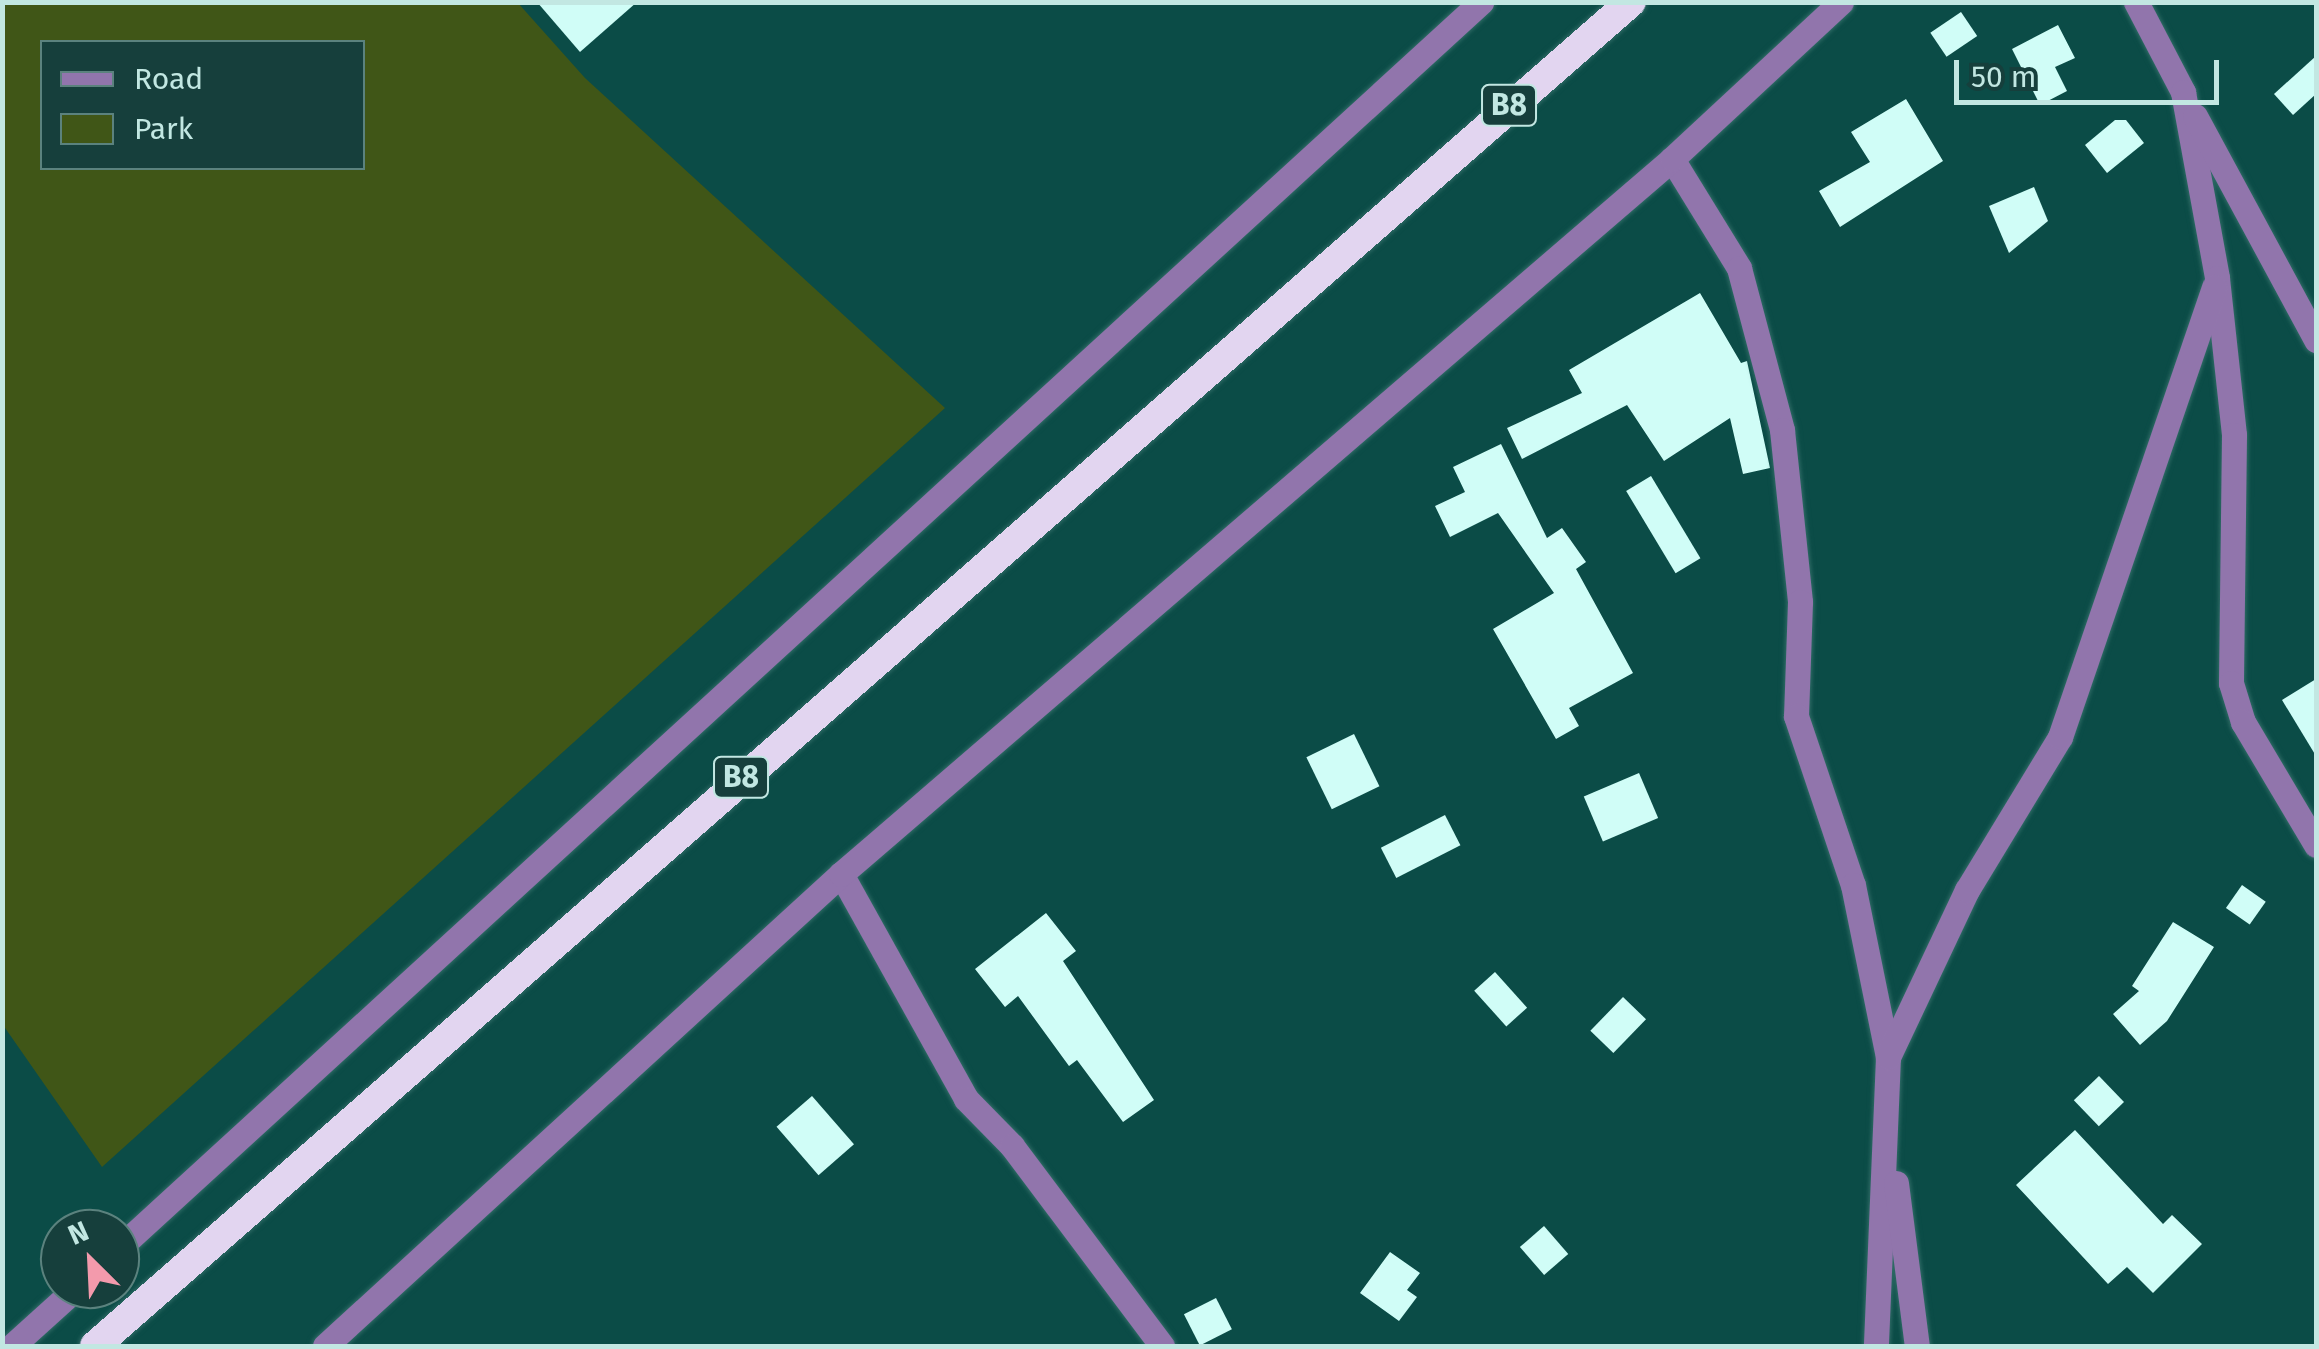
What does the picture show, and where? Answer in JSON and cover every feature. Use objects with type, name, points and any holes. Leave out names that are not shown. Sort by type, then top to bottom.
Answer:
[{"type":"highway","name":"B8","points":[[1388,208],[1610,2]]},
{"type":"highway","name":"B8","points":[[95,1346],[1388,208],[1631,2]]},
{"type":"street","points":[[140,1230],[1481,2]]},
{"type":"street","points":[[325,1346],[841,874],[1672,159],[1841,2]]},
{"type":"street","points":[[2136,2],[2316,340]]},
{"type":"street","points":[[2182,92],[2217,278],[2234,435],[2232,683],[2243,722],[2316,845]]},
{"type":"street","points":[[1672,159],[1738,268],[1782,430],[1800,602],[1796,716],[1854,885],[1888,1057],[1888,1136],[1876,1346]]},
{"type":"street","points":[[1888,1057],[1967,890],[2060,737],[2217,278]]},
{"type":"street","points":[[841,874],[966,1099],[1012,1146],[1162,1346]]},
{"type":"street","points":[[1888,1136],[1918,1346]]},
{"type":"street","points":[[12,1346],[53,1309]]},
{"type":"green space","points":[[2,3],[518,3],[585,78],[945,408],[102,1167],[3,1025]]},
{"type":"building","points":[[537,2],[637,2],[580,52]]},
{"type":"building","points":[[1961,12],[1977,36],[1947,57],[1930,33]]},
{"type":"building","points":[[2058,25],[2075,58],[2055,67],[2067,91],[2040,105],[2012,49]]},
{"type":"building","points":[[2316,56],[2316,94],[2293,115],[2274,94]]},
{"type":"building","points":[[1906,99],[1943,161],[1840,227],[1819,191],[1870,162],[1851,132]]},
{"type":"building","points":[[2115,120],[2126,120],[2144,143],[2107,173],[2085,145]]},
{"type":"building","points":[[2034,187],[2048,221],[2009,253],[1989,206]]},
{"type":"building","points":[[1700,293],[1741,363],[1747,361],[1770,468],[1743,474],[1730,418],[1664,461],[1627,405],[1522,459],[1507,428],[1582,393],[1569,370]]},
{"type":"building","points":[[1501,444],[1547,538],[1562,528],[1586,562],[1576,569],[1633,673],[1569,708],[1579,726],[1556,739],[1493,629],[1554,593],[1498,513],[1450,537],[1435,506],[1465,492],[1453,467]]},
{"type":"building","points":[[1651,476],[1700,558],[1676,573],[1626,491]]},
{"type":"building","points":[[2316,679],[2316,756],[2282,700]]},
{"type":"building","points":[[1354,734],[1379,786],[1332,809],[1306,757]]},
{"type":"building","points":[[1639,773],[1658,818],[1603,842],[1584,796]]},
{"type":"building","points":[[1445,815],[1460,845],[1396,878],[1381,848]]},
{"type":"building","points":[[2242,885],[2266,902],[2250,925],[2226,908]]},
{"type":"building","points":[[1046,913],[1076,951],[1063,961],[1154,1100],[1123,1122],[1077,1060],[1069,1066],[1018,996],[1005,1007],[975,969]]},
{"type":"building","points":[[2173,922],[2214,947],[2167,1021],[2140,1045],[2113,1014],[2139,991],[2132,986]]},
{"type":"building","points":[[1495,972],[1527,1008],[1506,1026],[1474,991]]},
{"type":"building","points":[[1623,997],[1646,1019],[1613,1053],[1590,1031]]},
{"type":"building","points":[[2099,1076],[2124,1102],[2099,1126],[2074,1100]]},
{"type":"building","points":[[812,1096],[854,1144],[819,1175],[777,1127]]},
{"type":"building","points":[[2075,1130],[2163,1224],[2172,1215],[2202,1244],[2153,1293],[2127,1267],[2108,1284],[2016,1185]]},
{"type":"building","points":[[1544,1226],[1568,1254],[1544,1275],[1520,1247]]},
{"type":"building","points":[[1390,1252],[1420,1273],[1407,1290],[1417,1297],[1399,1321],[1360,1293]]},
{"type":"building","points":[[1216,1298],[1232,1329],[1200,1346],[1184,1314]]}]
